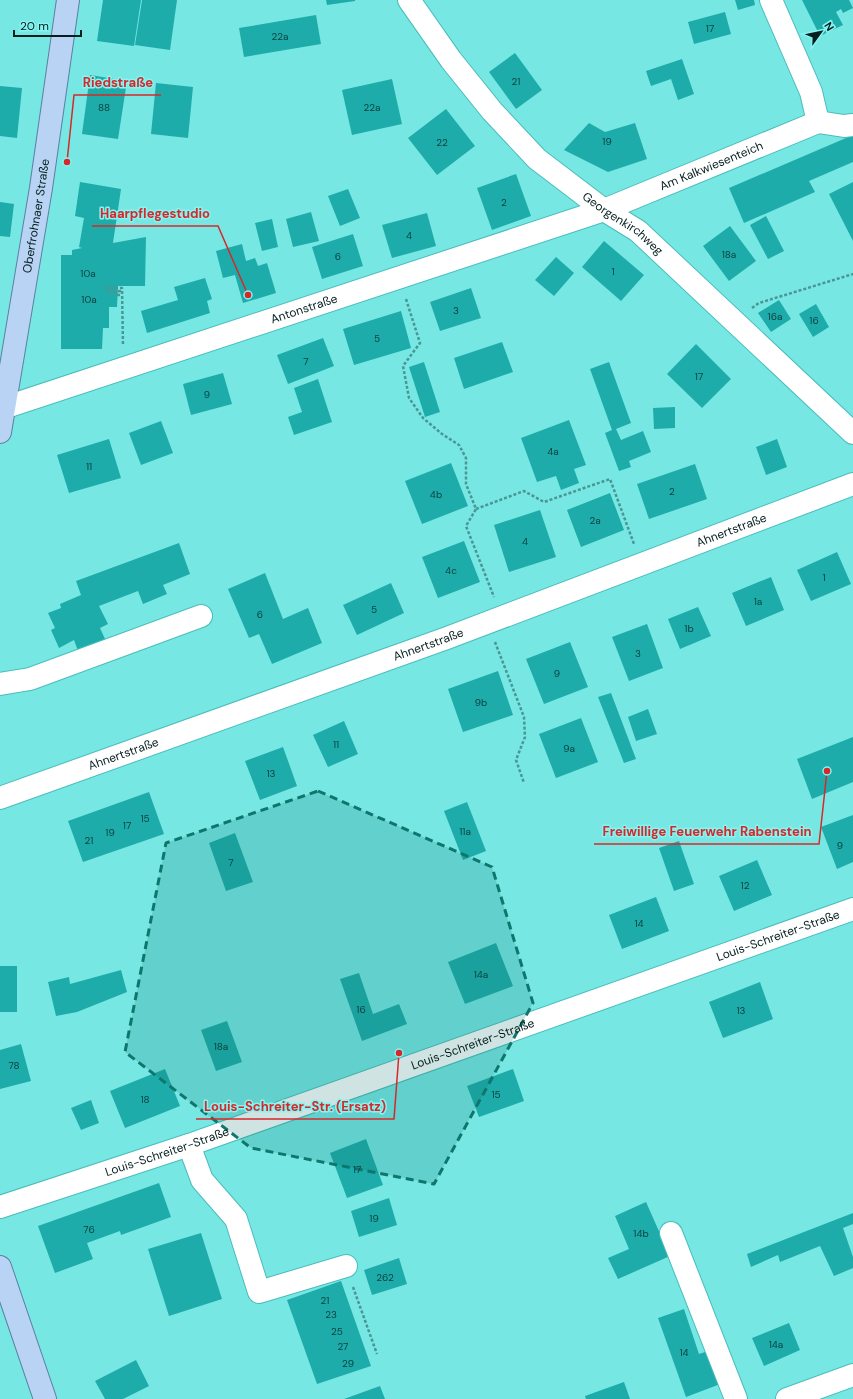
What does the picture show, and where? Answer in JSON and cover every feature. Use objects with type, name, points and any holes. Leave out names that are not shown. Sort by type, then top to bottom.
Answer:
[{"type":"main road","name":"Oberfrohnaer Straße","points":[[0,432],[2,409],[41,188],[68,0]]},
{"type":"main road","points":[[0,1267],[45,1399]]},
{"type":"street","name":"Georgenkirchweg","points":[[409,0],[451,60],[492,111],[537,159],[604,210],[638,231],[853,433]]},
{"type":"street","points":[[771,0],[811,92],[818,122],[844,126],[853,125]]},
{"type":"street","name":"Am Kalkwiesenteich","points":[[604,210],[818,122]]},
{"type":"street","name":"Antonstraße","points":[[2,409],[604,210]]},
{"type":"street","name":"Ahnertstraße","points":[[0,798],[495,620],[853,484]]},
{"type":"street","points":[[0,684],[30,679],[201,616]]},
{"type":"street","name":"Louis-Schreiter-Straße","points":[[0,1207],[189,1145],[853,909]]},
{"type":"street","points":[[189,1145],[202,1180],[236,1219],[259,1292],[346,1266]]},
{"type":"street","points":[[671,1233],[736,1399]]},
{"type":"street","points":[[787,1399],[853,1375]]},
{"type":"path","points":[[733,320],[759,304],[853,274]]},
{"type":"path","points":[[400,277],[420,343],[403,366],[409,398],[423,418],[442,434],[460,445],[466,458],[466,484],[476,509]]},
{"type":"path","points":[[122,291],[107,292],[107,287],[122,288],[124,368]]},
{"type":"path","points":[[116,291],[116,296],[122,295]]},
{"type":"path","points":[[524,784],[516,760],[525,737],[524,717],[466,526],[476,509],[524,491],[544,502],[610,479],[642,564]]},
{"type":"path","points":[[346,1266],[377,1354]]},
{"type":"highlighted area","points":[[318,791],[492,867],[533,1003],[434,1184],[251,1148],[125,1052],[166,843]]},
{"type":"building","points":[[103,0],[141,0],[134,46],[97,41]]},
{"type":"building","points":[[142,0],[177,0],[170,50],[135,45]]},
{"type":"building","points":[[326,0],[355,0],[355,1],[327,5]]},
{"type":"building","points":[[735,0],[754,0],[755,5],[738,10]]},
{"type":"building","points":[[802,0],[849,0],[853,8],[843,13],[841,9],[836,12],[843,25],[820,36]]},
{"type":"building","points":[[725,12],[731,34],[694,44],[688,22]]},
{"type":"building","points":[[316,15],[321,44],[244,57],[239,28]]},
{"type":"building","points":[[515,53],[542,90],[516,109],[489,72]]},
{"type":"building","points":[[682,59],[694,94],[678,100],[671,79],[651,86],[646,71]]},
{"type":"building","points":[[90,75],[127,81],[118,139],[82,134]]},
{"type":"building","points":[[392,79],[402,124],[352,135],[342,90]]},
{"type":"building","points":[[156,83],[193,87],[188,138],[151,134]]},
{"type":"building","points":[[0,86],[22,88],[17,138],[0,136]]},
{"type":"building","points":[[446,109],[475,146],[437,175],[408,138]]},
{"type":"building","points":[[589,123],[605,132],[635,123],[647,159],[608,172],[564,150]]},
{"type":"building","points":[[853,135],[853,162],[809,181],[815,192],[744,223],[729,188]]},
{"type":"building","points":[[516,174],[531,216],[492,230],[477,188]]},
{"type":"building","points":[[80,182],[121,189],[113,243],[146,237],[145,286],[118,286],[117,307],[109,307],[109,328],[103,328],[102,349],[61,349],[61,255],[72,255],[72,250],[82,248],[79,247],[84,218],[75,216]]},
{"type":"building","points":[[853,182],[853,241],[829,194]]},
{"type":"building","points":[[348,189],[360,218],[340,226],[328,196]]},
{"type":"building","points":[[0,202],[14,204],[10,237],[0,236]]},
{"type":"building","points":[[311,212],[319,241],[293,247],[286,219]]},
{"type":"building","points":[[427,213],[436,246],[392,258],[382,225]]},
{"type":"building","points":[[766,216],[784,251],[768,259],[750,225]]},
{"type":"building","points":[[272,219],[278,247],[262,251],[255,223]]},
{"type":"building","points":[[730,226],[756,261],[729,281],[703,246]]},
{"type":"building","points":[[353,234],[363,266],[322,279],[312,247]]},
{"type":"building","points":[[604,241],[644,275],[621,301],[582,267]]},
{"type":"building","points":[[242,244],[246,261],[255,258],[258,266],[267,263],[276,293],[243,303],[235,275],[223,278],[216,251]]},
{"type":"building","points":[[556,257],[574,273],[554,296],[535,280]]},
{"type":"building","points":[[205,278],[212,299],[207,301],[210,313],[147,333],[141,311],[178,300],[174,287]]},
{"type":"building","points":[[471,288],[481,318],[440,331],[430,302]]},
{"type":"building","points":[[779,300],[791,319],[771,332],[758,313]]},
{"type":"building","points":[[816,304],[829,327],[813,337],[799,314]]},
{"type":"building","points":[[401,311],[411,348],[354,365],[343,329]]},
{"type":"building","points":[[323,338],[334,366],[288,384],[277,355]]},
{"type":"building","points":[[502,342],[513,372],[464,389],[454,358]]},
{"type":"building","points":[[696,344],[731,379],[702,408],[667,374]]},
{"type":"building","points":[[424,362],[440,412],[425,417],[409,367]]},
{"type":"building","points":[[609,362],[631,423],[616,429],[621,440],[643,431],[651,452],[629,461],[631,467],[619,471],[605,433],[612,430],[590,369]]},
{"type":"building","points":[[223,373],[232,404],[191,415],[183,384]]},
{"type":"building","points":[[318,379],[332,422],[294,435],[288,417],[302,412],[294,388]]},
{"type":"building","points":[[675,407],[675,428],[654,429],[653,408]]},
{"type":"building","points":[[569,420],[586,465],[574,469],[579,483],[561,490],[556,476],[537,482],[521,438]]},
{"type":"building","points":[[161,421],[173,453],[141,465],[129,433]]},
{"type":"building","points":[[109,439],[121,478],[69,493],[57,455]]},
{"type":"building","points":[[777,439],[787,467],[766,475],[756,447]]},
{"type":"building","points":[[451,463],[468,506],[422,524],[405,481]]},
{"type":"building","points":[[695,464],[707,499],[649,519],[637,484]]},
{"type":"building","points":[[610,493],[624,530],[581,547],[567,510]]},
{"type":"building","points":[[540,510],[556,557],[509,572],[494,525]]},
{"type":"building","points":[[464,541],[480,582],[438,598],[422,557]]},
{"type":"building","points":[[179,543],[190,574],[163,585],[167,594],[143,604],[138,591],[99,606],[108,624],[100,628],[105,639],[78,651],[74,640],[59,648],[51,630],[55,628],[48,613],[61,608],[60,604],[81,595],[76,581]]},
{"type":"building","points":[[837,552],[851,584],[811,601],[797,570]]},
{"type":"building","points":[[265,573],[283,619],[308,608],[322,643],[272,664],[259,634],[249,638],[228,589]]},
{"type":"building","points":[[771,577],[784,610],[746,626],[732,593]]},
{"type":"building","points":[[391,583],[404,613],[357,635],[343,605]]},
{"type":"building","points":[[698,607],[711,636],[680,649],[668,619]]},
{"type":"building","points":[[647,624],[663,668],[629,681],[612,637]]},
{"type":"building","points":[[570,642],[588,687],[544,704],[526,659]]},
{"type":"building","points":[[498,671],[513,715],[463,732],[448,689]]},
{"type":"building","points":[[611,693],[636,759],[624,763],[598,697]]},
{"type":"building","points":[[648,709],[657,734],[636,741],[628,717]]},
{"type":"building","points":[[581,718],[598,762],[556,778],[539,734]]},
{"type":"building","points":[[344,721],[358,754],[328,767],[313,735]]},
{"type":"building","points":[[853,737],[853,782],[812,799],[797,759]]},
{"type":"building","points":[[283,747],[297,786],[260,800],[245,761]]},
{"type":"building","points":[[149,792],[164,834],[83,862],[68,821]]},
{"type":"building","points":[[467,802],[486,851],[463,860],[444,811]]},
{"type":"building","points":[[853,815],[853,862],[837,869],[821,827]]},
{"type":"building","points":[[235,833],[253,882],[226,891],[209,843]]},
{"type":"building","points":[[679,841],[694,884],[674,891],[659,848]]},
{"type":"building","points":[[757,860],[772,895],[734,911],[719,876]]},
{"type":"building","points":[[656,897],[669,931],[622,949],[609,915]]},
{"type":"building","points":[[496,943],[513,986],[465,1004],[448,962]]},
{"type":"building","points":[[0,966],[17,966],[17,1012],[0,1012]]},
{"type":"building","points":[[121,970],[127,992],[77,1012],[56,1016],[48,982],[69,977],[70,984]]},
{"type":"building","points":[[359,973],[373,1014],[399,1004],[407,1024],[362,1041],[340,979]]},
{"type":"building","points":[[760,982],[773,1019],[723,1038],[709,1002]]},
{"type":"building","points":[[227,1021],[242,1062],[216,1071],[201,1030]]},
{"type":"building","points":[[21,1044],[31,1081],[0,1089],[0,1050]]},
{"type":"building","points":[[165,1069],[180,1106],[125,1128],[110,1091]]},
{"type":"building","points":[[513,1069],[524,1101],[479,1117],[467,1086]]},
{"type":"building","points":[[91,1100],[99,1123],[81,1130],[71,1108]]},
{"type":"building","points":[[366,1139],[383,1185],[347,1198],[330,1153]]},
{"type":"building","points":[[159,1183],[171,1217],[121,1235],[120,1231],[87,1243],[93,1259],[55,1273],[38,1226]]},
{"type":"building","points":[[389,1198],[397,1225],[359,1237],[351,1211]]},
{"type":"building","points":[[646,1202],[670,1256],[618,1279],[608,1258],[629,1249],[615,1216]]},
{"type":"building","points":[[853,1213],[853,1224],[843,1228],[853,1257],[853,1268],[834,1276],[820,1246],[780,1262],[778,1255],[751,1267],[747,1254]]},
{"type":"building","points":[[201,1233],[222,1299],[169,1316],[148,1249]]},
{"type":"building","points":[[399,1258],[407,1284],[372,1295],[364,1270]]},
{"type":"building","points":[[341,1281],[371,1366],[317,1384],[287,1300]]},
{"type":"building","points":[[684,1309],[699,1354],[711,1350],[723,1383],[686,1397],[658,1318]]},
{"type":"building","points":[[789,1323],[800,1350],[764,1366],[752,1338]]},
{"type":"building","points":[[136,1360],[149,1386],[123,1399],[105,1399],[95,1381]]},
{"type":"building","points":[[624,1382],[630,1399],[586,1399],[585,1396]]},
{"type":"building","points":[[380,1386],[385,1399],[344,1399]]},
{"type":"place","name":"Riedstraße","points":[[67,162]]},
{"type":"place","name":"Haarpflegestudio","points":[[248,295]]},
{"type":"place","name":"Freiwillige Feuerwehr Rabenstein","points":[[827,771]]},
{"type":"place","name":"Louis-Schreiter-Str. (Ersatz)","points":[[399,1053]]}]
